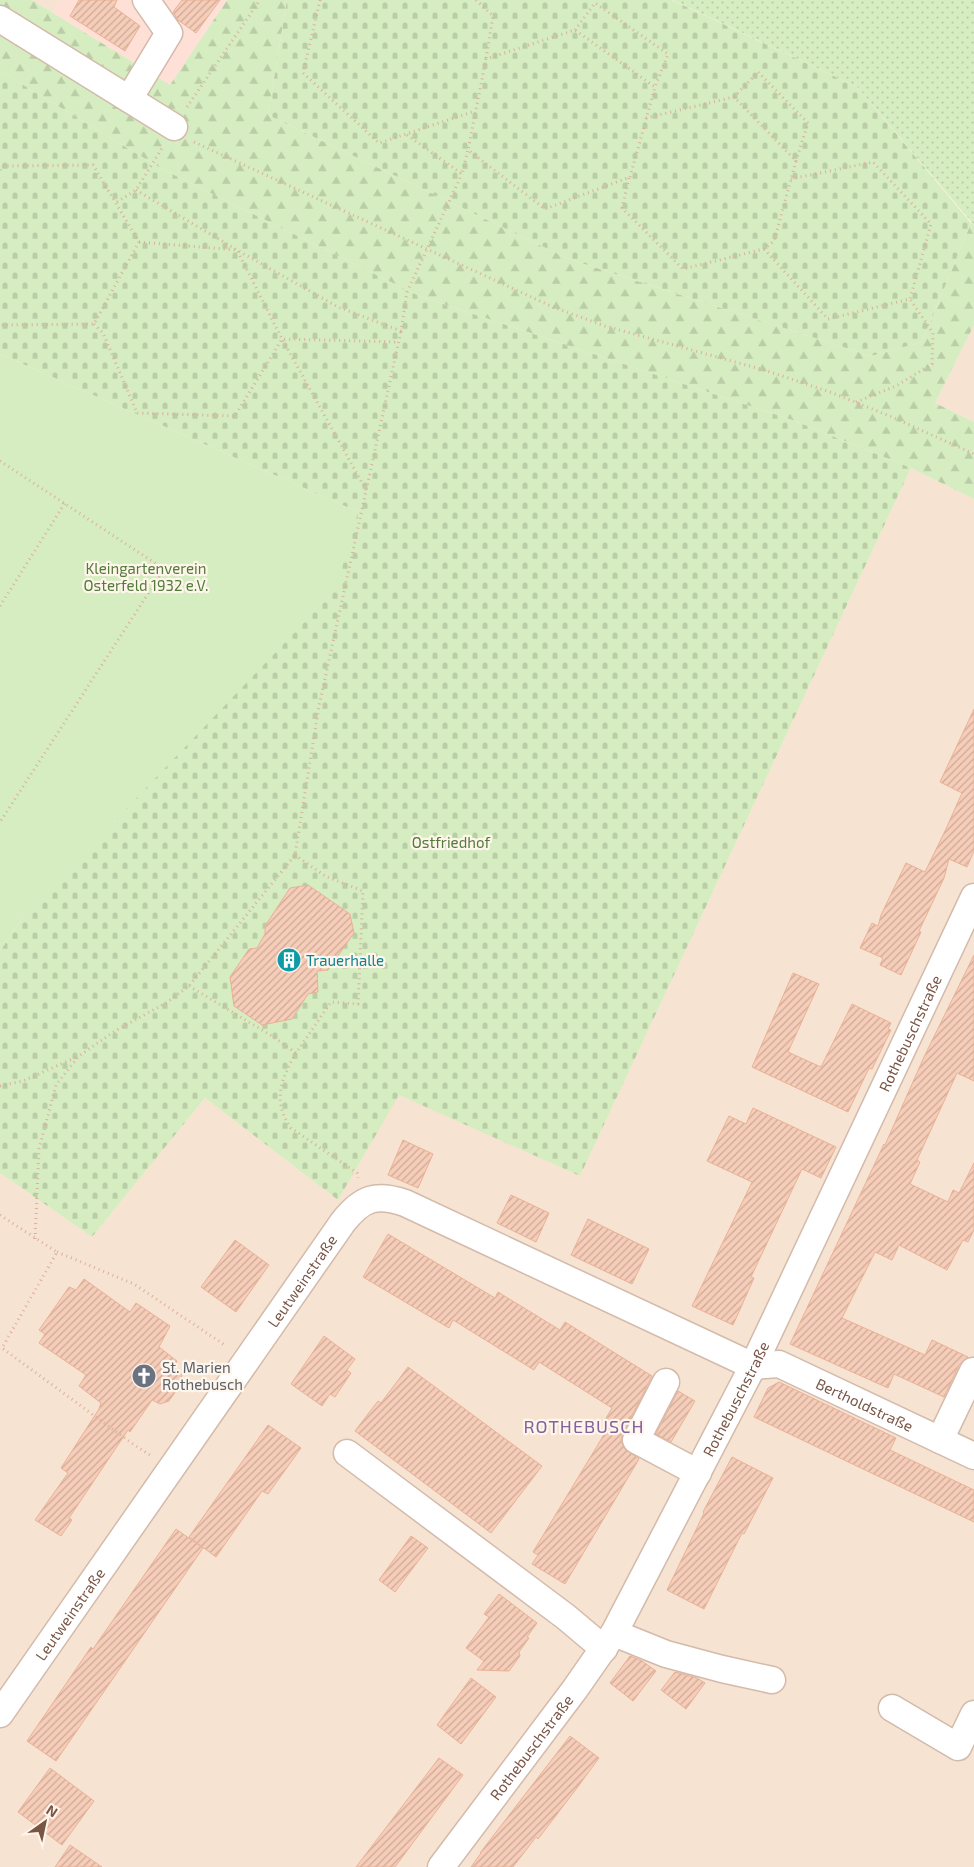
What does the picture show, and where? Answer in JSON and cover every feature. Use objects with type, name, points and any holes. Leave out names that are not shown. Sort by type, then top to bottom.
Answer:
[{"type":"street","points":[[129,99],[169,33],[146,0]]},
{"type":"street","points":[[0,19],[174,127]]},
{"type":"street","name":"Rothebuschstraße","points":[[441,1867],[609,1641],[753,1366],[974,897]]},
{"type":"street","points":[[362,1202],[385,1198],[405,1203],[753,1366]]},
{"type":"street","name":"Leutweinstraße","points":[[0,1714],[343,1222],[352,1210],[362,1202]]},
{"type":"street","name":"Bertholdstraße","points":[[753,1366],[779,1364],[974,1456]]},
{"type":"street","points":[[940,1440],[973,1371]]},
{"type":"street","points":[[666,1382],[636,1440],[698,1472]]},
{"type":"street","points":[[347,1453],[566,1617],[609,1641],[772,1680]]},
{"type":"street","points":[[892,1708],[958,1748],[974,1714]]},
{"type":"path","points":[[260,0],[174,127],[182,136],[553,307],[605,326],[764,370],[855,402],[974,454]]},
{"type":"path","points":[[320,0],[303,73],[379,143],[475,111]]},
{"type":"path","points":[[0,1086],[23,1081],[79,1056],[115,1031],[166,1003],[189,986],[295,855],[319,706],[399,342],[407,292],[462,174],[468,150],[493,16],[476,0]]},
{"type":"path","points":[[486,59],[575,30],[595,4],[668,54],[655,87],[646,118],[622,208],[683,269],[764,249],[774,240],[808,123],[758,72],[734,97],[646,118]]},
{"type":"path","points":[[575,30],[655,87]]},
{"type":"path","points":[[734,97],[796,161]]},
{"type":"path","points":[[407,135],[462,174]]},
{"type":"path","points":[[468,150],[545,209],[630,177]]},
{"type":"path","points":[[116,202],[136,190],[156,159]]},
{"type":"path","points":[[791,180],[873,162],[931,224],[910,299],[933,334],[932,364],[896,386],[855,402]]},
{"type":"path","points":[[0,170],[2,166],[94,165],[139,242]]},
{"type":"path","points":[[136,190],[338,307],[401,331]]},
{"type":"path","points":[[139,242],[237,250]]},
{"type":"path","points":[[94,324],[139,242]]},
{"type":"path","points":[[764,249],[828,319],[910,299]]},
{"type":"path","points":[[237,250],[282,340],[366,490]]},
{"type":"path","points":[[0,323],[94,324],[103,333],[137,414],[235,416],[282,340]]},
{"type":"path","points":[[282,340],[399,342]]},
{"type":"path","points":[[0,461],[164,569],[0,822]]},
{"type":"path","points":[[0,606],[65,503]]},
{"type":"path","points":[[295,855],[325,876],[363,891],[358,1004],[331,1002],[296,1053],[283,1077],[279,1103],[284,1119],[291,1128],[358,1173],[362,1202]]},
{"type":"path","points":[[189,986],[272,1036],[296,1053]]},
{"type":"path","points":[[35,1238],[39,1148],[56,1085],[79,1056]]},
{"type":"path","points":[[0,1215],[57,1252],[134,1284],[246,1361]]},
{"type":"path","points":[[57,1252],[2,1348],[169,1470]]},
{"type":"shaded area","points":[[32,0],[61,0],[53,13]]},
{"type":"shaded area","points":[[61,0],[227,0],[170,85],[53,13]]},
{"type":"shaded area","points":[[974,325],[974,422],[935,403]]},
{"type":"shaded area","points":[[911,468],[974,499],[974,1867],[0,1867],[0,1173],[92,1237],[205,1098],[338,1200],[399,1094],[580,1176]]},
{"type":"green space","points":[[0,0],[32,0],[170,85],[227,0],[287,0],[268,115],[569,259],[871,356],[922,342],[971,223],[974,225],[974,325],[935,403],[974,422],[974,499],[911,468],[795,421],[419,296],[162,169],[0,71]]},
{"type":"green space","points":[[287,0],[672,0],[857,87],[971,223],[922,342],[871,356],[569,259],[268,115]]},
{"type":"green space","points":[[673,0],[974,0],[974,225],[857,87]]},
{"type":"green space","name":"Ostfriedhof","points":[[0,71],[162,169],[419,296],[795,421],[911,468],[580,1176],[399,1095],[338,1200],[205,1098],[92,1237],[0,1173],[0,951],[23,917],[358,512],[0,354]]},
{"type":"green space","name":"Kleingartenverein Osterfeld 1932 e.V.","points":[[0,354],[358,512],[336,589],[23,917],[0,951]]},
{"type":"building","points":[[79,0],[117,0],[114,7],[140,26],[125,51],[70,16]]},
{"type":"building","points":[[182,0],[220,0],[196,33],[178,20],[173,12]]},
{"type":"building","points":[[974,709],[974,851],[967,867],[949,859],[944,878],[901,975],[880,965],[883,958],[860,948],[872,923],[878,926],[881,915],[906,863],[925,872],[945,831],[962,793],[940,782]]},
{"type":"building","name":"Trauerhalle","points":[[308,885],[350,914],[354,933],[328,970],[317,971],[318,992],[308,994],[292,1019],[262,1025],[234,1006],[230,977],[249,949],[257,948],[265,934],[265,926],[290,888]]},
{"type":"building","points":[[974,955],[974,1081],[957,1073],[917,1160],[920,1162],[910,1184],[948,1202],[953,1190],[959,1193],[974,1163],[974,1230],[968,1242],[963,1240],[947,1270],[899,1245],[892,1260],[875,1252],[842,1318],[925,1355],[932,1340],[968,1357],[959,1365],[944,1397],[894,1374],[888,1388],[790,1344],[885,1145],[924,1057]]},
{"type":"building","points":[[793,973],[819,984],[788,1052],[821,1067],[852,1004],[891,1023],[888,1029],[891,1030],[872,1069],[869,1068],[848,1112],[752,1067]]},
{"type":"building","points":[[753,1108],[836,1147],[821,1178],[802,1169],[751,1277],[754,1278],[733,1325],[692,1306],[752,1182],[707,1161],[729,1116],[746,1124]]},
{"type":"building","points":[[403,1140],[433,1154],[418,1188],[388,1175]]},
{"type":"building","points":[[511,1195],[549,1213],[536,1242],[497,1223]]},
{"type":"building","points":[[588,1219],[649,1249],[632,1284],[571,1255]]},
{"type":"building","points":[[388,1234],[495,1298],[498,1292],[560,1330],[565,1322],[652,1376],[621,1440],[624,1448],[639,1459],[565,1584],[532,1564],[538,1555],[533,1552],[611,1423],[605,1420],[612,1408],[539,1362],[534,1370],[453,1320],[449,1328],[363,1277]]},
{"type":"building","points":[[235,1240],[269,1265],[236,1312],[201,1287]]},
{"type":"building","name":"St. Marien Rothebusch","points":[[84,1279],[130,1312],[136,1303],[170,1326],[159,1347],[177,1361],[174,1367],[182,1375],[178,1388],[169,1401],[160,1404],[152,1400],[130,1432],[128,1430],[69,1518],[72,1520],[61,1536],[35,1520],[68,1473],[61,1468],[101,1403],[79,1386],[86,1375],[39,1343],[45,1334],[39,1330],[69,1287],[76,1290]]},
{"type":"building","points":[[324,1336],[355,1359],[347,1370],[351,1373],[335,1397],[330,1394],[322,1406],[291,1384]]},
{"type":"building","points":[[408,1367],[542,1466],[491,1533],[355,1431],[378,1401],[381,1403]]},
{"type":"building","points":[[779,1382],[896,1438],[890,1450],[974,1490],[974,1522],[754,1417],[768,1388]]},
{"type":"building","points":[[678,1391],[695,1401],[671,1442],[656,1434]]},
{"type":"building","points":[[268,1425],[301,1448],[268,1494],[262,1491],[216,1557],[189,1537]]},
{"type":"building","points":[[732,1457],[773,1478],[744,1534],[742,1533],[704,1609],[667,1590],[703,1512]]},
{"type":"building","points":[[176,1529],[203,1548],[56,1761],[27,1741],[91,1647],[93,1649]]},
{"type":"building","points":[[411,1536],[428,1548],[395,1592],[379,1580]]},
{"type":"building","points":[[499,1594],[537,1623],[519,1652],[520,1656],[509,1671],[477,1670],[484,1661],[466,1648],[489,1617],[484,1614]]},
{"type":"building","points":[[630,1656],[642,1661],[656,1671],[633,1701],[610,1683]]},
{"type":"building","points":[[675,1672],[697,1678],[705,1683],[686,1709],[661,1690]]},
{"type":"building","points":[[471,1678],[496,1697],[461,1744],[437,1725]]},
{"type":"building","points":[[570,1736],[599,1758],[577,1788],[538,1839],[536,1837],[513,1867],[471,1867],[480,1853]]},
{"type":"building","points":[[439,1758],[463,1775],[395,1867],[356,1867]]},
{"type":"building","points":[[50,1768],[94,1801],[62,1845],[18,1812]]},
{"type":"building","points":[[70,1845],[102,1867],[55,1867]]},
{"type":"place","name":"Trauerhalle","points":[[289,960]]},
{"type":"place","name":"St. Marien Rothebusch","points":[[144,1376]]},
{"type":"district","name":"ROTHEBUSCH","points":[[584,1426]]}]
